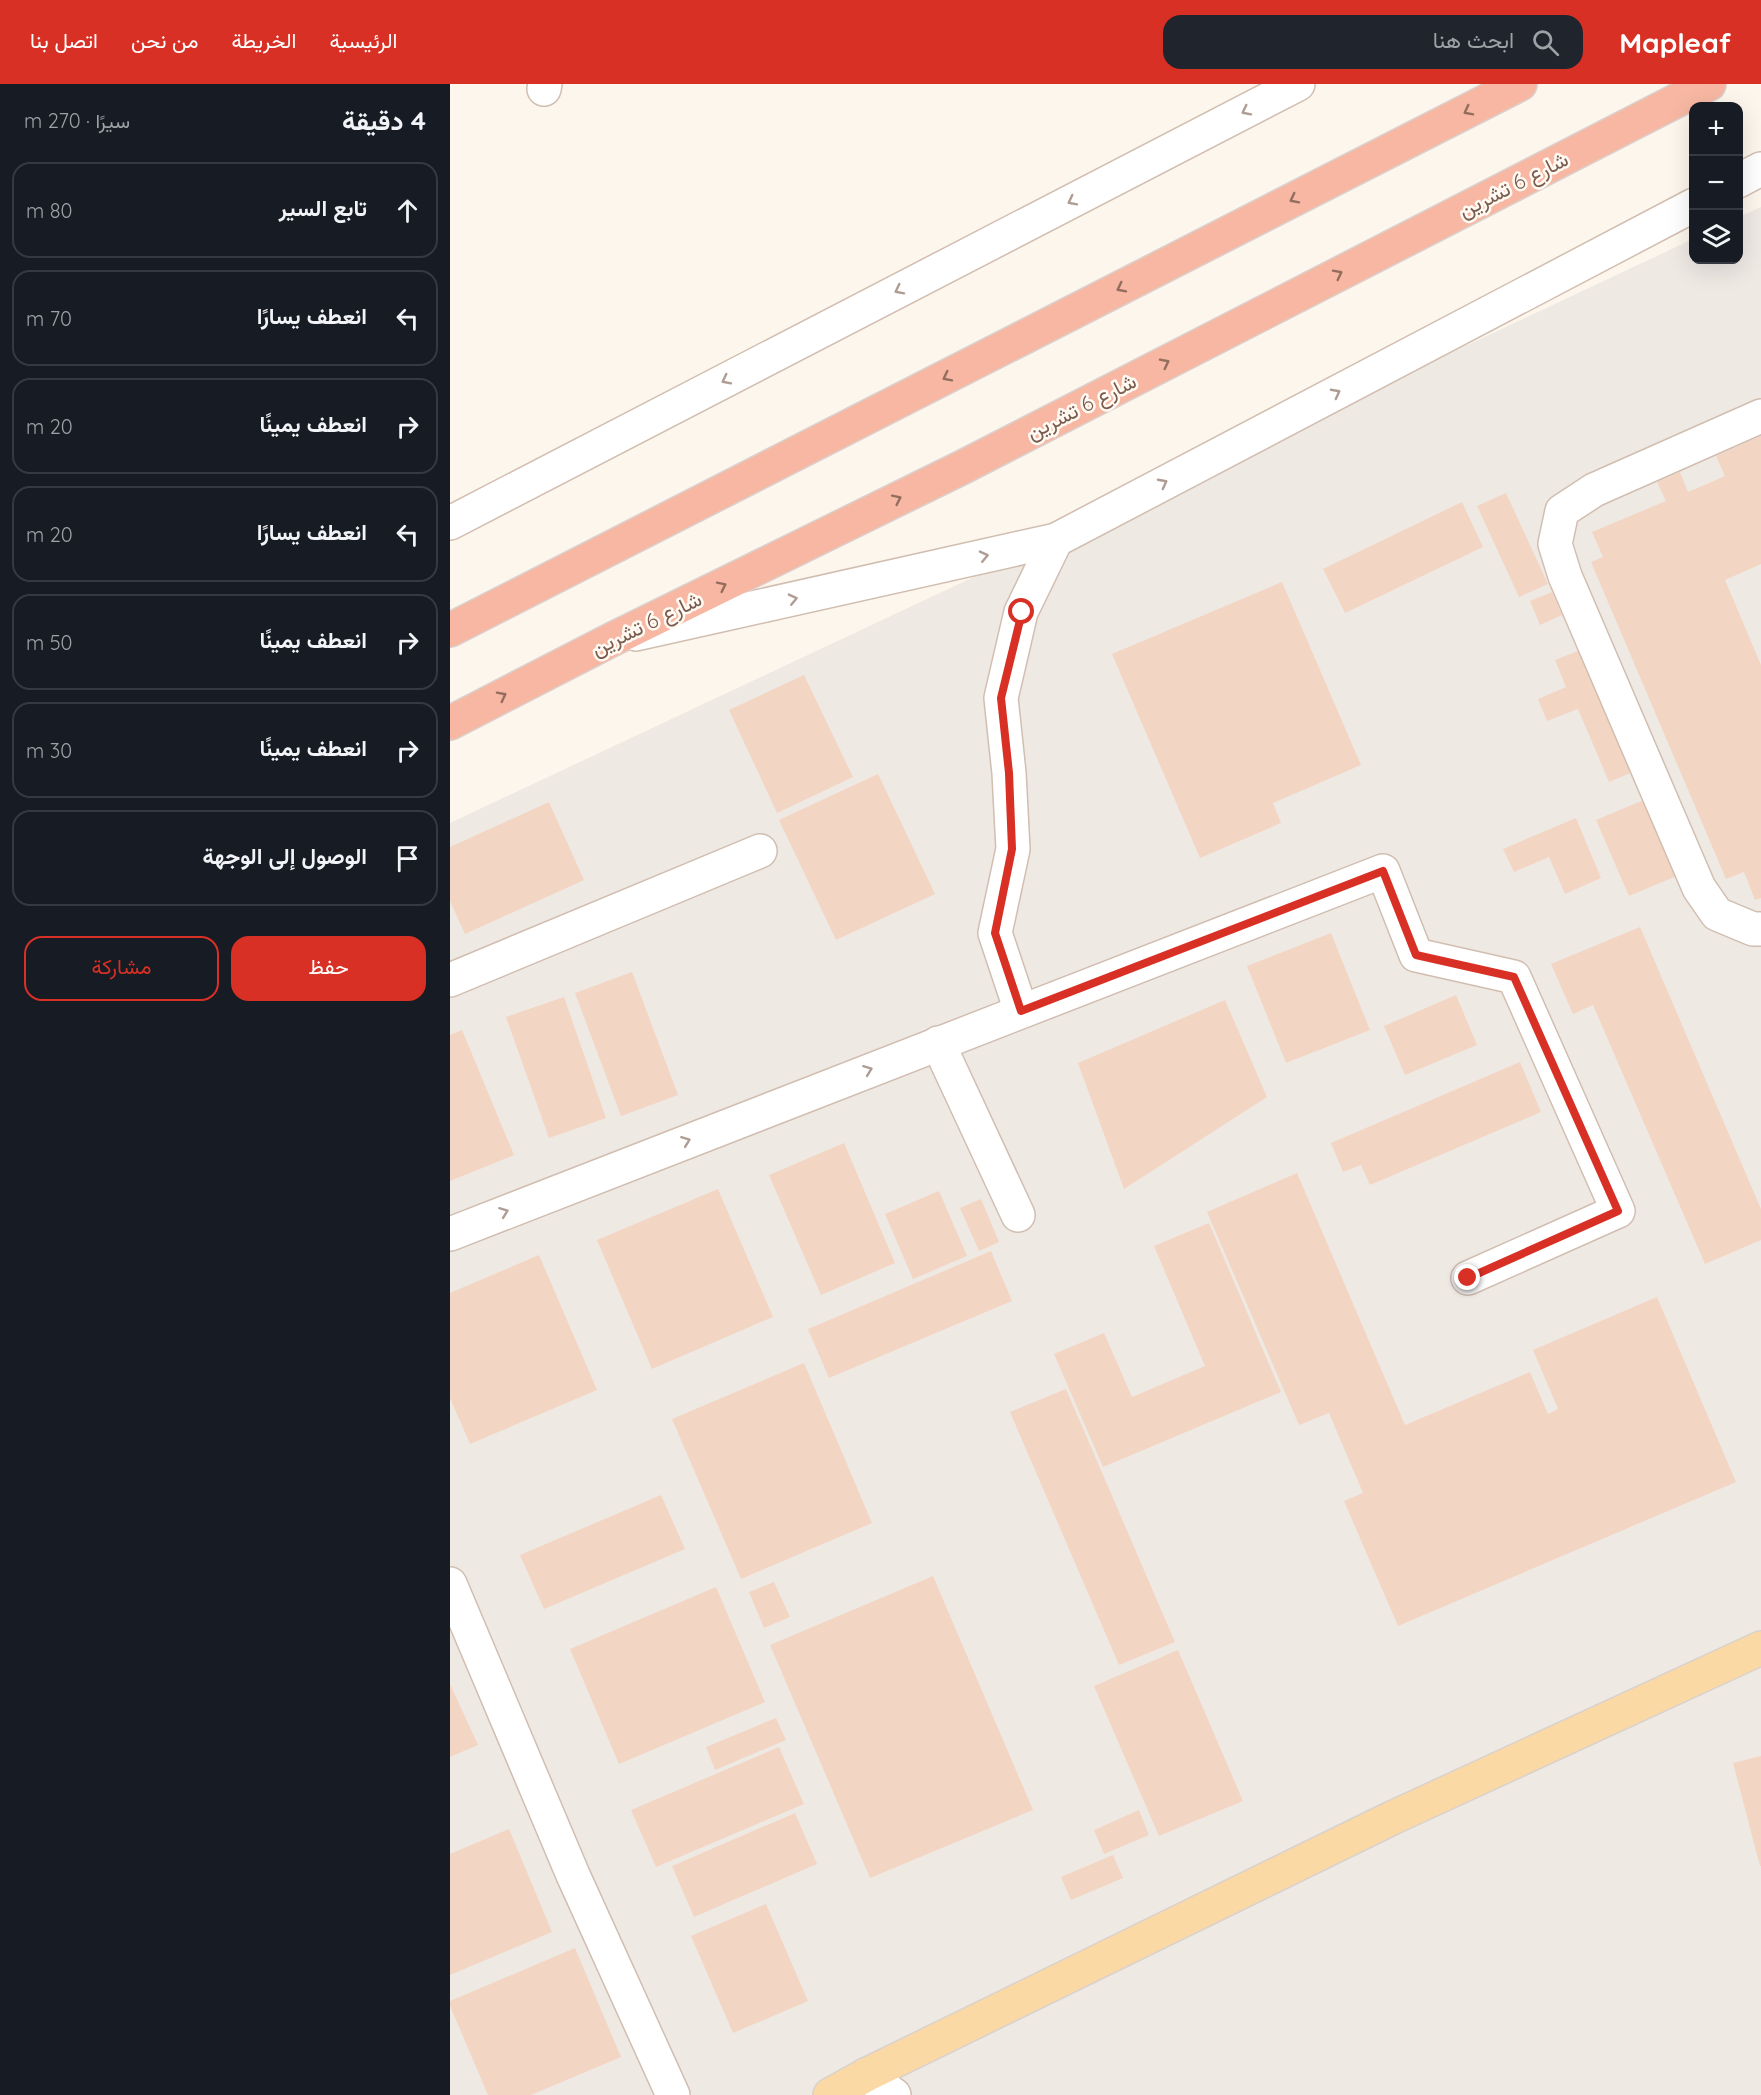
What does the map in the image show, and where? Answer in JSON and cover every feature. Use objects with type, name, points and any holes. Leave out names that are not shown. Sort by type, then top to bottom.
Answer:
[{"type":"highway","points":[[450,630],[1520,84]]},
{"type":"highway","name":"شارع 6 تشرين","points":[[450,723],[613,639],[963,467],[1709,84]]},
{"type":"main road","points":[[830,2095],[866,2075],[1392,1818],[1761,1648]]},
{"type":"street","points":[[450,523],[1298,84]]},
{"type":"street","points":[[1743,178],[1761,169]]},
{"type":"street","points":[[613,639],[1056,540],[1689,208]]},
{"type":"street","points":[[1761,416],[1594,490],[1562,511],[1555,544],[1565,576],[1700,888],[1717,914],[1754,929],[1761,929]]},
{"type":"street","points":[[1021,1011],[995,933],[1012,849],[1009,773],[1001,698],[1022,612],[1056,540]]},
{"type":"street","points":[[450,980],[760,851]]},
{"type":"street","points":[[450,1234],[1383,871],[1416,955],[1514,977],[1618,1211],[1468,1278]]},
{"type":"street","points":[[938,1043],[1017,1215]]},
{"type":"street","points":[[450,1584],[573,1875],[672,2095]]},
{"type":"street","points":[[866,2075],[894,2095]]},
{"type":"shaded area","points":[[1761,207],[1761,2095],[450,2095],[450,823],[1689,241],[1689,264],[1743,264],[1743,215]]},
{"type":"building","points":[[1761,436],[1761,564],[1725,580],[1761,665],[1761,898],[1755,900],[1744,872],[1726,879],[1591,562],[1603,557],[1592,532],[1666,501],[1657,482],[1680,472],[1688,492],[1725,476],[1716,456]]},
{"type":"building","points":[[1506,493],[1548,584],[1519,597],[1477,506]]},
{"type":"building","points":[[1462,502],[1483,547],[1345,613],[1323,569]]},
{"type":"building","points":[[1282,582],[1361,765],[1273,803],[1281,823],[1200,858],[1112,654]]},
{"type":"building","points":[[1552,592],[1562,615],[1540,625],[1530,601]]},
{"type":"building","points":[[1580,650],[1633,772],[1609,782],[1578,709],[1547,721],[1538,699],[1566,687],[1555,660]]},
{"type":"building","points":[[804,675],[853,777],[777,813],[729,710]]},
{"type":"building","points":[[878,774],[935,894],[836,940],[779,820]]},
{"type":"building","points":[[1646,799],[1679,875],[1629,896],[1596,820]]},
{"type":"building","points":[[549,802],[584,880],[465,934],[450,901],[450,847]]},
{"type":"building","points":[[1576,818],[1601,878],[1565,894],[1549,857],[1514,872],[1503,849]]},
{"type":"building","points":[[1640,927],[1761,1209],[1761,1240],[1705,1264],[1593,1005],[1573,1014],[1551,964]]},
{"type":"building","points":[[1331,933],[1370,1030],[1286,1063],[1247,966]]},
{"type":"building","points":[[632,972],[678,1095],[621,1116],[575,993]]},
{"type":"building","points":[[1456,995],[1477,1045],[1405,1075],[1384,1026]]},
{"type":"building","points":[[564,997],[606,1118],[549,1138],[506,1017]]},
{"type":"building","points":[[1225,1000],[1267,1097],[1124,1189],[1078,1063]]},
{"type":"building","points":[[462,1030],[514,1155],[450,1181],[450,1035]]},
{"type":"building","points":[[1520,1062],[1541,1112],[1370,1185],[1361,1165],[1343,1172],[1331,1143]]},
{"type":"building","points":[[844,1143],[895,1263],[821,1295],[769,1175]]},
{"type":"building","points":[[1297,1173],[1405,1425],[1530,1372],[1548,1414],[1558,1409],[1533,1350],[1657,1297],[1736,1482],[1398,1626],[1344,1501],[1363,1493],[1329,1413],[1299,1425],[1207,1212]]},
{"type":"building","points":[[718,1189],[773,1317],[652,1369],[597,1240]]},
{"type":"building","points":[[939,1191],[967,1256],[913,1279],[885,1214]]},
{"type":"building","points":[[981,1199],[999,1242],[979,1251],[960,1208]]},
{"type":"building","points":[[1209,1223],[1281,1392],[1103,1467],[1054,1354],[1104,1333],[1132,1397],[1205,1366],[1154,1246]]},
{"type":"building","points":[[991,1251],[1012,1301],[829,1378],[808,1329]]},
{"type":"building","points":[[539,1255],[597,1390],[470,1444],[450,1398],[450,1293]]},
{"type":"building","points":[[804,1363],[872,1523],[741,1579],[672,1419]]},
{"type":"building","points":[[1066,1389],[1175,1642],[1119,1665],[1010,1412]]},
{"type":"building","points":[[661,1495],[685,1549],[544,1609],[520,1555]]},
{"type":"building","points":[[933,1576],[1033,1810],[870,1878],[770,1645]]},
{"type":"building","points":[[774,1582],[790,1617],[764,1628],[749,1592]]},
{"type":"building","points":[[716,1587],[765,1702],[619,1764],[570,1649]]},
{"type":"building","points":[[1178,1650],[1243,1801],[1159,1836],[1094,1686]]},
{"type":"building","points":[[450,1684],[478,1745],[450,1757]]},
{"type":"building","points":[[776,1718],[786,1740],[715,1770],[706,1747]]},
{"type":"building","points":[[779,1747],[804,1804],[656,1867],[631,1810]]},
{"type":"building","points":[[1761,1756],[1761,1866],[1760,1866],[1733,1763]]},
{"type":"building","points":[[1139,1810],[1149,1835],[1104,1854],[1094,1830]]},
{"type":"building","points":[[795,1813],[817,1864],[694,1917],[672,1866]]},
{"type":"building","points":[[509,1829],[552,1932],[450,1975],[450,1854]]},
{"type":"building","points":[[1113,1855],[1123,1878],[1071,1900],[1061,1877]]},
{"type":"building","points":[[766,1904],[808,2001],[733,2033],[691,1936]]},
{"type":"building","points":[[575,1948],[621,2057],[531,2095],[488,2095],[450,2006],[450,2001]]},
{"type":"route","points":[[1022,612],[1001,698],[1009,773],[1012,849],[995,933],[1021,1011],[1383,871],[1416,955],[1514,977],[1618,1211],[1468,1278]]}]
